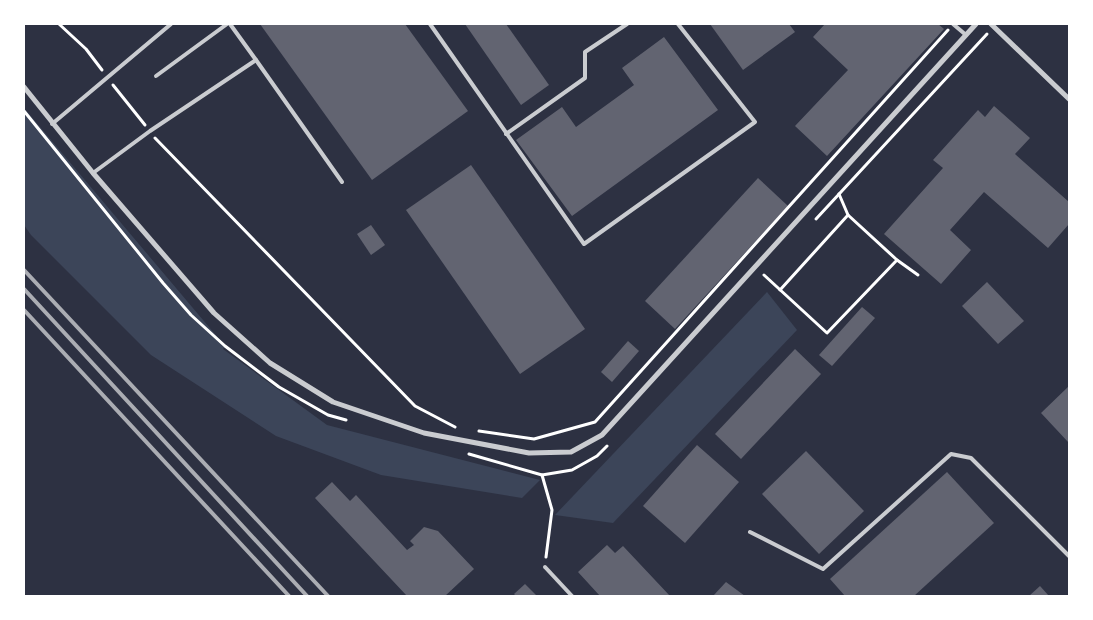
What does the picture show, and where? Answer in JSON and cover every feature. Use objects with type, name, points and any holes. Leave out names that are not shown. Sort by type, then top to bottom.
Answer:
[{"type":"street","points":[[24,87],[93,173],[214,313],[270,364],[333,402],[424,433],[529,453],[571,452],[602,434],[976,24]]},
{"type":"street","points":[[993,25],[1069,99]]},
{"type":"lane","points":[[52,124],[171,24]]},
{"type":"lane","points":[[156,76],[226,24]]},
{"type":"lane","points":[[230,24],[342,182]]},
{"type":"lane","points":[[430,24],[584,244],[755,122],[678,24]]},
{"type":"lane","points":[[506,134],[585,78],[585,52],[627,24]]},
{"type":"lane","points":[[953,24],[966,35]]},
{"type":"lane","points":[[93,173],[150,131],[256,60]]},
{"type":"lane","points":[[750,532],[823,569],[951,454],[971,458],[1069,556]]},
{"type":"lane","points":[[545,567],[572,596]]},
{"type":"path","points":[[59,24],[86,49],[162,147],[415,406],[457,428]]},
{"type":"path","points":[[476,430],[534,439],[595,422],[953,24]]},
{"type":"path","points":[[812,223],[993,25]]},
{"type":"path","points":[[24,111],[191,315],[225,346],[279,386],[328,415],[347,420]]},
{"type":"path","points":[[839,194],[848,215],[898,260],[918,275]]},
{"type":"path","points":[[780,290],[848,215]]},
{"type":"path","points":[[758,282],[764,275],[828,333],[898,260]]},
{"type":"path","points":[[468,454],[542,475],[572,470],[597,456],[610,442]]},
{"type":"path","points":[[542,475],[552,510],[545,567]]},
{"type":"shaded area","points":[[24,108],[225,346],[223,349],[327,425],[540,480],[522,498],[381,475],[276,436],[151,355],[31,235],[24,225]]},
{"type":"shaded area","points":[[767,292],[797,330],[613,523],[555,515]]},
{"type":"building","points":[[260,24],[405,24],[468,111],[372,180]]},
{"type":"building","points":[[465,24],[506,24],[549,85],[521,105]]},
{"type":"building","points":[[710,24],[789,24],[795,32],[743,70]]},
{"type":"building","points":[[825,24],[938,24],[944,29],[827,156],[795,126],[848,70],[813,37]]},
{"type":"building","points":[[664,37],[718,110],[572,216],[516,140],[562,107],[576,127],[634,85],[622,68]]},
{"type":"building","points":[[994,106],[1030,138],[1015,154],[1069,202],[1069,224],[1048,248],[984,192],[950,230],[971,250],[941,284],[884,234],[943,168],[933,160],[978,110],[985,117]]},
{"type":"building","points":[[471,165],[585,329],[520,374],[406,210]]},
{"type":"building","points":[[758,178],[788,206],[675,329],[645,301]]},
{"type":"building","points":[[371,225],[385,245],[371,255],[357,234]]},
{"type":"building","points":[[987,282],[1024,321],[998,344],[962,306]]},
{"type":"building","points":[[862,307],[875,318],[832,366],[819,355]]},
{"type":"building","points":[[628,341],[639,351],[612,382],[601,372]]},
{"type":"building","points":[[795,349],[821,374],[741,459],[715,434]]},
{"type":"building","points":[[1069,386],[1069,443],[1041,413]]},
{"type":"building","points":[[697,445],[739,482],[685,543],[643,506]]},
{"type":"building","points":[[806,451],[864,511],[819,554],[762,494]]},
{"type":"building","points":[[947,472],[994,523],[914,596],[845,596],[830,579]]},
{"type":"building","points":[[332,482],[350,501],[356,495],[407,550],[414,545],[410,541],[424,527],[438,531],[474,569],[445,596],[407,596],[315,498]]},
{"type":"building","points":[[607,545],[615,553],[623,546],[670,596],[600,596],[578,572]]},
{"type":"building","points":[[726,582],[745,596],[713,596]]},
{"type":"building","points":[[525,584],[537,596],[516,596],[514,594]]},
{"type":"building","points":[[1040,586],[1049,596],[1029,596]]},
{"type":"railway","points":[[24,270],[328,596]]},
{"type":"railway","points":[[24,289],[307,596]]},
{"type":"railway","points":[[24,310],[289,596]]}]
